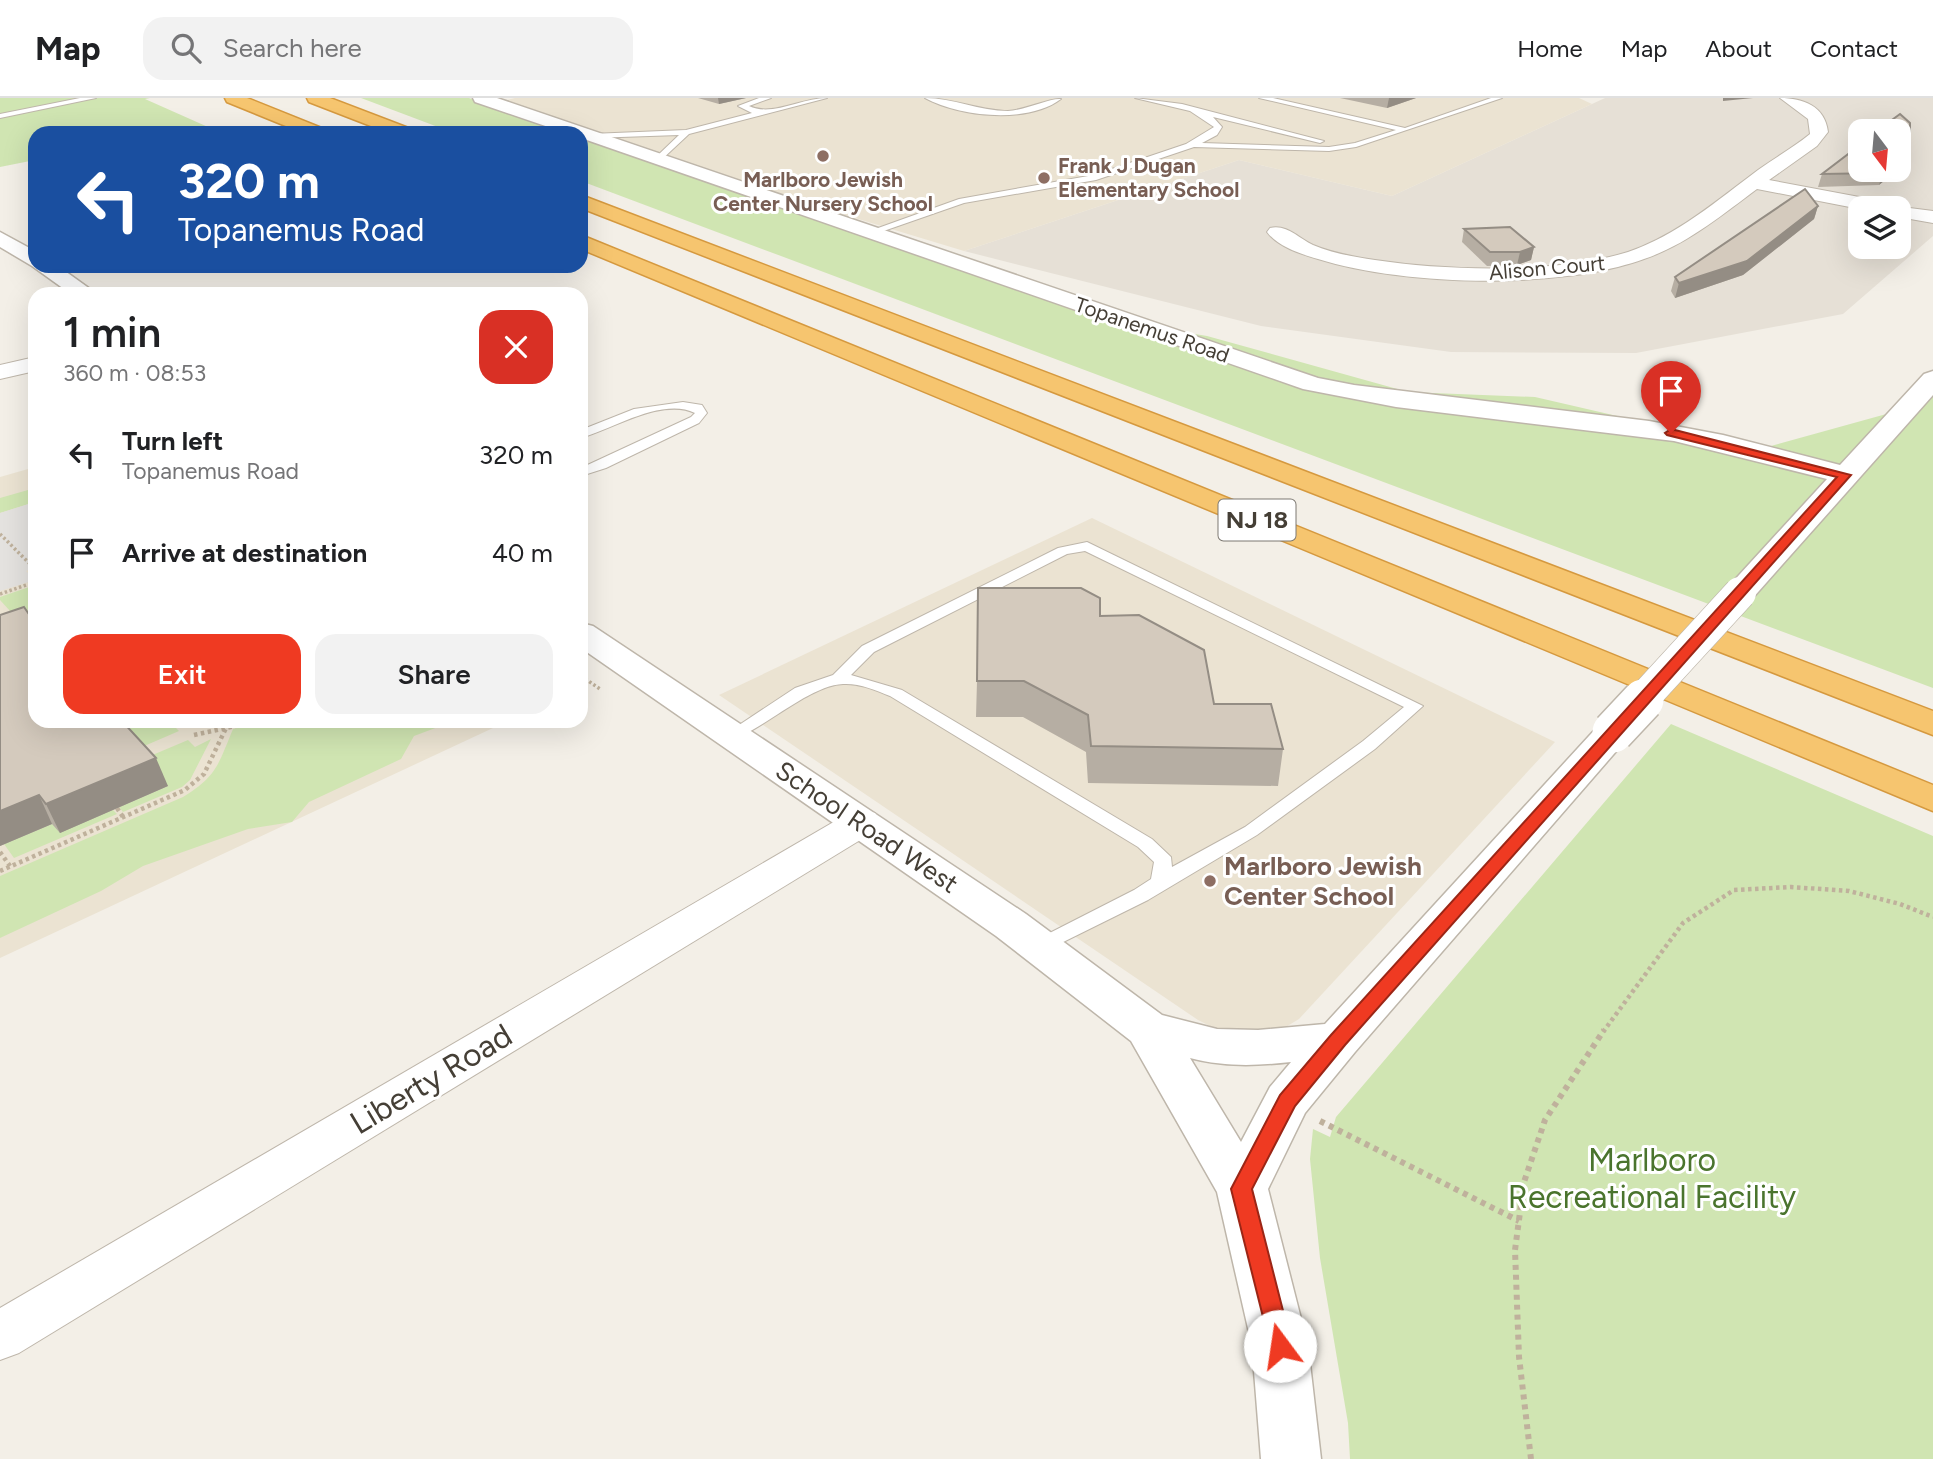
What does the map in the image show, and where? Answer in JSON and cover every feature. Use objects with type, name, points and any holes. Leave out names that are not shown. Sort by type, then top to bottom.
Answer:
[{"type":"highway","points":[[233,98],[301,126]]},
{"type":"highway","points":[[315,98],[387,126]]},
{"type":"highway","name":"NJ 18","points":[[588,204],[1933,724]]},
{"type":"highway","name":"NJ 18","points":[[588,244],[1933,799]]},
{"type":"street","name":"Topanemus Road","points":[[481,98],[562,126]]},
{"type":"street","name":"Alison Court","points":[[1277,232],[1289,243],[1304,250],[1387,267],[1466,274],[1558,271],[1610,263],[1650,250],[1755,183],[1808,145],[1820,132],[1818,120],[1788,98]]},
{"type":"street","name":"Topanemus Road","points":[[588,135],[1312,383],[1390,399],[1648,429],[1724,444],[1845,475]]},
{"type":"street","points":[[1755,183],[1848,201]]},
{"type":"street","points":[[1911,213],[1933,217]]},
{"type":"street","points":[[0,238],[28,256]]},
{"type":"street","points":[[54,273],[75,287]]},
{"type":"street","points":[[0,372],[28,365]]},
{"type":"street","points":[[1242,1189],[1287,1101],[1338,1040],[1933,380]]},
{"type":"street","name":"School Road West","points":[[588,638],[862,822],[1039,947],[1147,1029],[1242,1189],[1280,1346],[1292,1459]]},
{"type":"street","name":"Liberty Road","points":[[0,1336],[862,822]]},
{"type":"street","name":"School Road West","points":[[1147,1029],[1217,1047],[1258,1048],[1338,1040]]},
{"type":"lane","points":[[0,116],[92,98]]},
{"type":"lane","points":[[760,114],[742,106],[766,98]]},
{"type":"lane","points":[[591,136],[686,132],[822,98]]},
{"type":"lane","points":[[929,98],[992,115],[1026,111],[1051,103],[1057,99],[1055,98]]},
{"type":"lane","points":[[1139,98],[1343,147]]},
{"type":"lane","points":[[1263,98],[1405,130]]},
{"type":"lane","points":[[1189,146],[1343,147],[1405,130],[1499,98]]},
{"type":"lane","points":[[872,232],[962,201],[1096,177],[1189,146],[1218,127],[1212,118],[1201,113]]},
{"type":"lane","points":[[659,159],[686,132]]},
{"type":"lane","points":[[588,431],[653,407],[683,404],[698,408],[701,413],[684,426],[588,470]]},
{"type":"lane","points":[[839,678],[868,649],[1063,551],[1087,547],[1415,706],[1368,745],[1251,831],[1039,947]]},
{"type":"lane","points":[[732,735],[809,688],[839,678],[863,680],[895,693],[1145,843],[1164,861],[1160,882],[1150,888]]},
{"type":"path","points":[[0,534],[28,562]]},
{"type":"path","points":[[0,594],[28,584]]},
{"type":"path","points":[[588,681],[600,690]]},
{"type":"path","points":[[194,735],[226,728]]},
{"type":"path","points":[[0,871],[185,790],[204,774],[226,728]]},
{"type":"path","points":[[117,808],[123,817]]},
{"type":"path","points":[[0,852],[10,866]]},
{"type":"path","points":[[1531,1459],[1519,1357],[1515,1250],[1524,1182],[1545,1121],[1610,1021],[1684,923],[1734,890],[1791,887],[1849,891],[1900,904],[1933,917]]},
{"type":"path","points":[[1309,1114],[1519,1222]]},
{"type":"shaded area","points":[[515,98],[1579,98],[1592,104],[1392,196],[1239,160],[964,251],[812,205],[588,130],[588,126],[577,126],[503,101]]},
{"type":"shaded area","points":[[1605,98],[1933,98],[1933,236],[1911,255],[1911,196],[1848,196],[1848,259],[1906,259],[1843,314],[1636,353],[1451,352],[1261,326],[964,251],[1239,160],[1392,196]]},
{"type":"shaded area","points":[[28,469],[28,728],[493,728],[0,958],[0,477]]},
{"type":"shaded area","points":[[28,504],[28,582],[0,591],[0,513]]},
{"type":"shaded area","name":"Marlboro Jewish Center School","points":[[1092,518],[1555,742],[1299,1019],[1284,1028],[1270,1033],[1220,1031],[1198,1020],[719,695]]},
{"type":"green space","points":[[0,98],[150,98],[145,99],[206,126],[28,126],[28,161],[0,167]]},
{"type":"green space","points":[[361,98],[469,98],[550,126],[435,126]]},
{"type":"green space","points":[[588,139],[1105,319],[1207,336],[1408,392],[1535,397],[1760,449],[1908,408],[1933,380],[1933,688],[588,184]]},
{"type":"green space","points":[[28,490],[28,504],[0,513],[0,498]]},
{"type":"green space","points":[[28,587],[28,631],[0,600],[0,597]]},
{"type":"green space","name":"Marlboro Recreational Facility","points":[[1671,724],[1933,836],[1933,1459],[1350,1459],[1348,1423],[1320,1258],[1310,1159],[1313,1129],[1330,1137],[1336,1117]]},
{"type":"green space","points":[[115,728],[176,728],[179,731],[135,750]]},
{"type":"green space","points":[[435,728],[414,736],[401,759],[309,802],[292,822],[248,829],[143,866],[101,891],[0,938],[0,876],[183,797],[210,776],[233,729]]},
{"type":"green space","points":[[211,739],[190,780],[182,787],[123,812],[119,807],[168,786],[143,759],[188,740],[195,747]]},
{"type":"green space","points":[[113,810],[117,814],[14,858],[4,844],[52,824]]},
{"type":"building","points":[[1900,114],[1906,119],[1893,119]]},
{"type":"building","points":[[1848,154],[1848,174],[1822,174]]},
{"type":"building","points":[[1805,189],[1818,206],[1747,261],[1679,283],[1675,277]]},
{"type":"building","points":[[1510,227],[1534,247],[1520,252],[1490,252],[1464,229]]},
{"type":"building","name":"Marlboro Jewish Center School","points":[[978,588],[1081,588],[1100,598],[1100,616],[1139,615],[1204,650],[1214,704],[1271,704],[1283,749],[1091,746],[1088,715],[1024,681],[977,681]]},
{"type":"building","points":[[24,607],[28,613],[28,728],[128,728],[156,758],[46,804],[39,795],[0,811],[0,615]]},
{"type":"place","name":"Marlboro Jewish Center Nursery School","points":[[823,156]]},
{"type":"place","name":"Frank J Dugan Elementary School","points":[[1044,178]]},
{"type":"place","name":"Marlboro Jewish Center School","points":[[1210,881]]},
{"type":"route","points":[[1280,1346],[1242,1189],[1287,1101],[1338,1040],[1845,475],[1671,433]]}]
